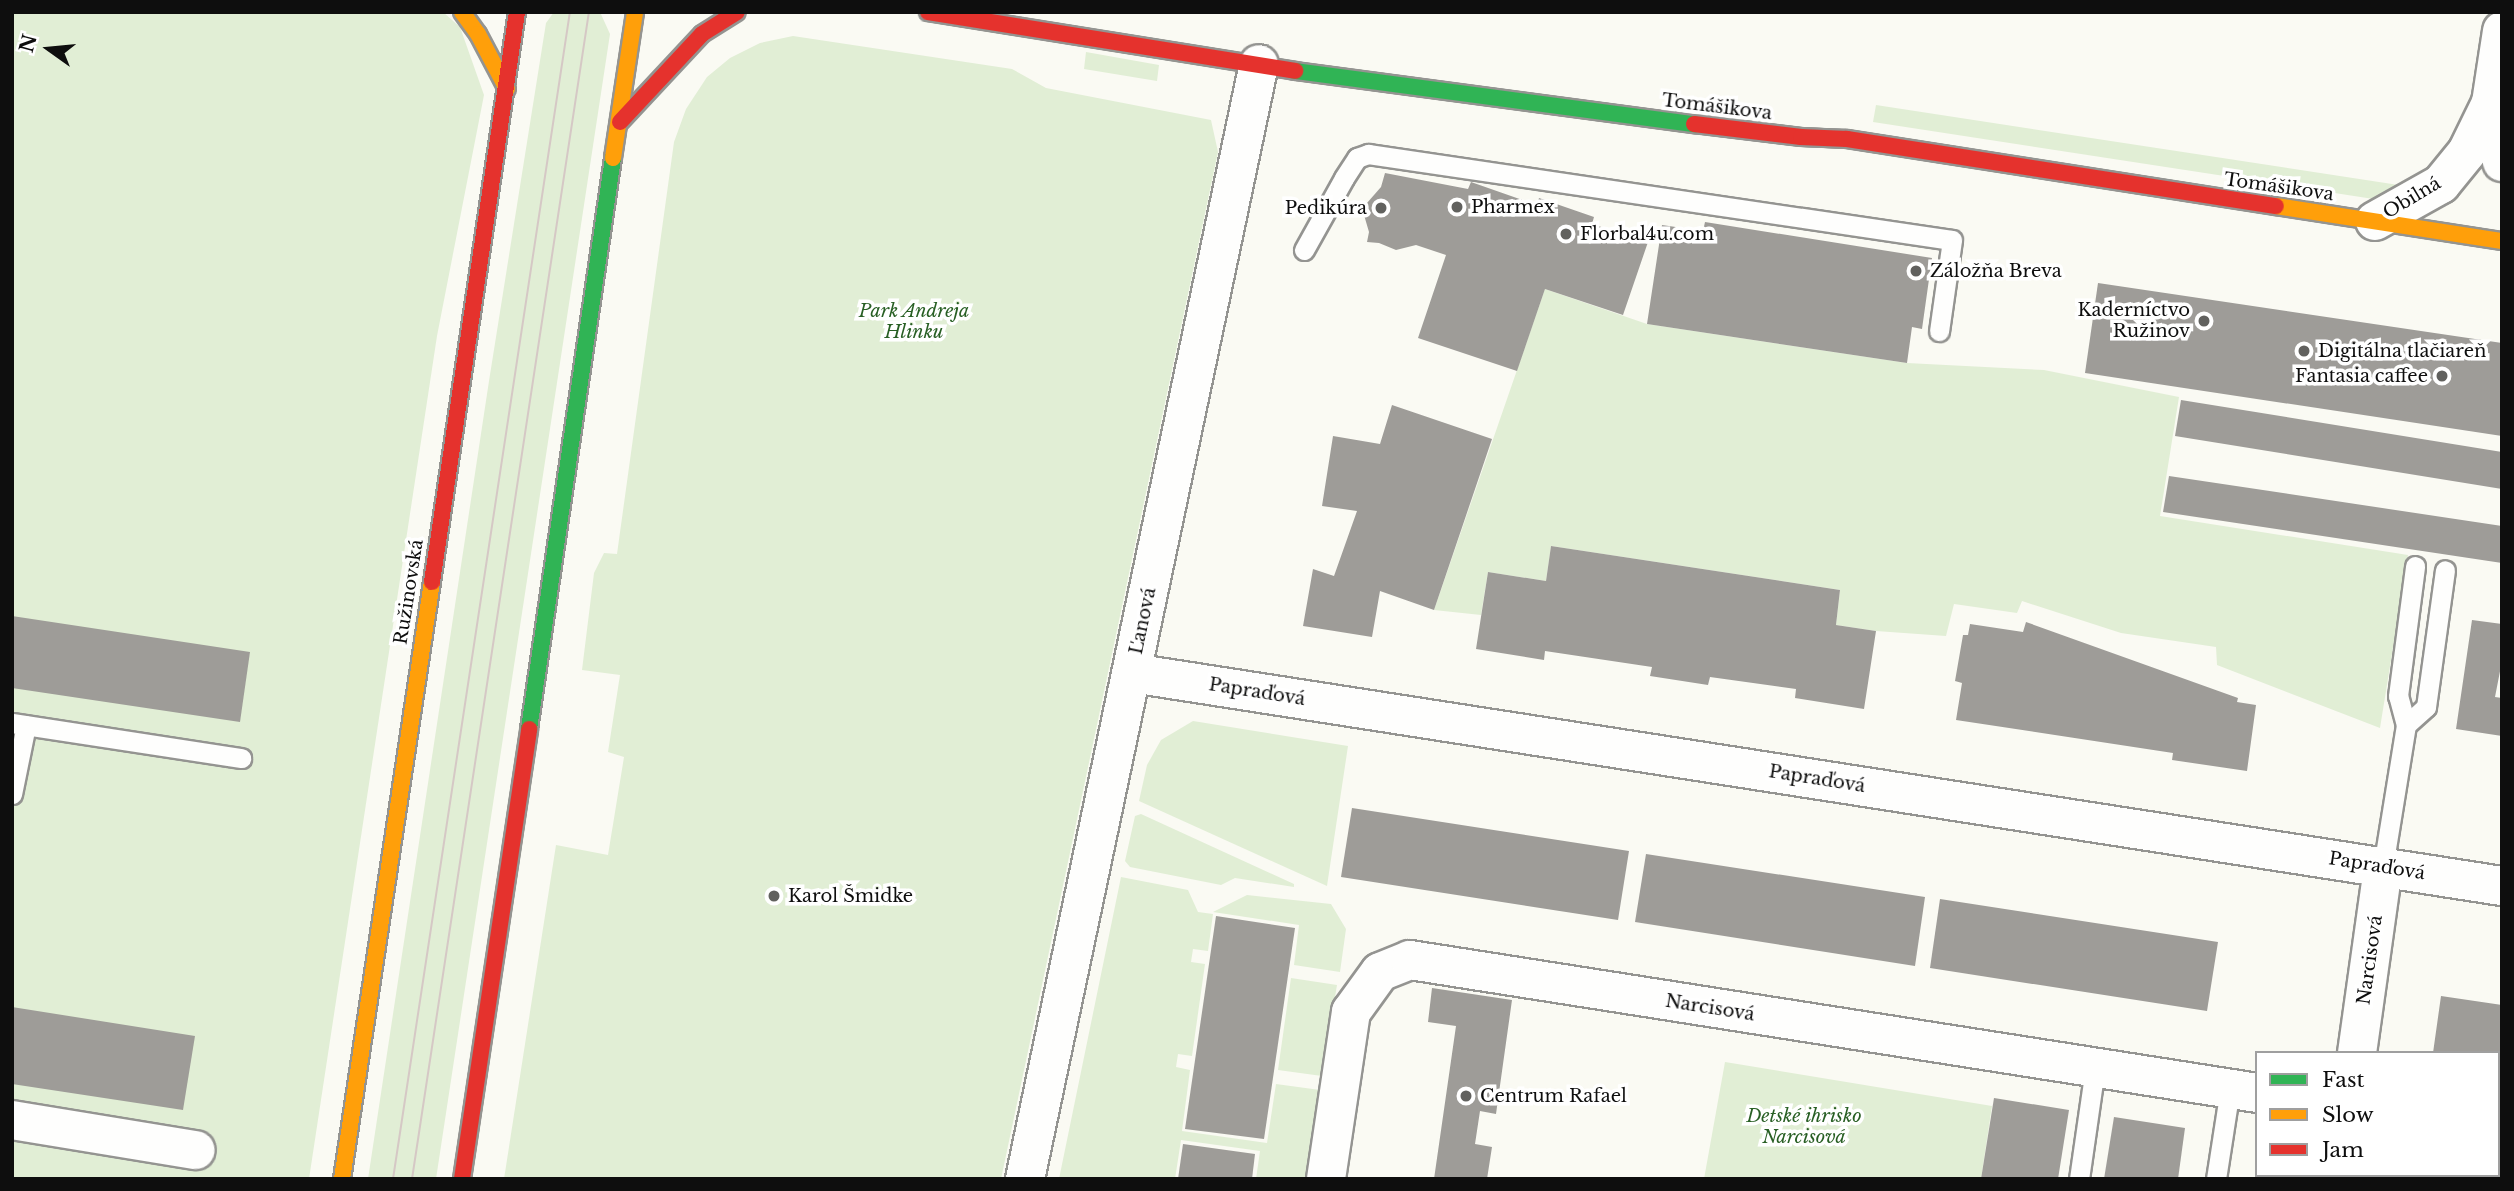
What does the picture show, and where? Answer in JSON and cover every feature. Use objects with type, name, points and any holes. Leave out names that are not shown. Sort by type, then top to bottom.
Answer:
[{"type":"street","points":[[462,12],[478,34],[506,89]]},
{"type":"street","name":"Ružinovská","points":[[342,1179],[517,12]]},
{"type":"street","points":[[462,1179],[635,12]]},
{"type":"street","points":[[620,122],[702,34],[737,12]]},
{"type":"street","name":"Tomášikova","points":[[928,12],[1386,85],[1801,137],[1847,139],[2502,241]]},
{"type":"street","name":"Obilná","points":[[2375,221],[2441,184],[2468,152],[2491,103],[2502,31]]},
{"type":"street","name":"Ľanová","points":[[1025,1179],[1259,64]]},
{"type":"street","name":"Obilná","points":[[2491,103],[2502,162]]},
{"type":"street","name":"Papraďová","points":[[1132,673],[2502,886]]},
{"type":"street","name":"Narcisová","points":[[2357,1051],[2383,867]]},
{"type":"street","name":"Narcisová","points":[[1326,1179],[1351,1012],[1380,972],[1410,960],[2243,1091]]},
{"type":"street","points":[[12,1120],[196,1150]]},
{"type":"lane","points":[[1304,250],[1357,158],[1368,154],[1952,240],[1939,331]]},
{"type":"lane","points":[[2383,867],[2406,725],[2398,696],[2415,566]]},
{"type":"lane","points":[[2406,725],[2426,706],[2445,570]]},
{"type":"lane","points":[[12,794],[19,724],[241,758]]},
{"type":"lane","points":[[2079,1179],[2095,1069]]},
{"type":"lane","points":[[2216,1179],[2243,1091]]},
{"type":"green space","points":[[12,12],[443,12],[460,27],[484,95],[437,336],[309,1179],[12,1179]]},
{"type":"green space","points":[[554,12],[600,12],[610,34],[436,1179],[368,1179],[546,23]]},
{"type":"green space","name":"Park Andreja Hlinku","points":[[793,36],[1012,69],[1046,88],[1211,120],[1218,152],[1001,1179],[504,1179],[556,845],[608,855],[624,757],[608,752],[620,675],[582,670],[594,573],[604,553],[617,554],[674,142],[686,109],[707,77],[730,58],[760,43]]},
{"type":"green space","points":[[1086,52],[1159,65],[1157,81],[1084,69]]},
{"type":"green space","points":[[1876,105],[2418,188],[2380,200],[1873,122]]},
{"type":"green space","points":[[1545,289],[1647,324],[1907,363],[2044,370],[2179,397],[2160,516],[2408,555],[2380,728],[2217,665],[2216,647],[2121,633],[2022,601],[2017,613],[1954,604],[1946,636],[1876,631],[1836,625],[1840,590],[1551,546],[1546,581],[1488,572],[1481,615],[1434,610]]},
{"type":"green space","points":[[1193,721],[1348,746],[1327,886],[1139,801],[1147,765],[1161,740]]},
{"type":"green space","points":[[1141,814],[1294,884],[1294,887],[1235,878],[1221,885],[1130,867],[1125,861],[1135,816]]},
{"type":"green space","points":[[1121,877],[1188,890],[1198,912],[1213,914],[1208,951],[1193,949],[1191,962],[1205,964],[1192,1056],[1178,1054],[1176,1067],[1190,1070],[1182,1131],[1267,1143],[1276,1084],[1320,1090],[1306,1179],[1256,1179],[1260,1151],[1181,1140],[1175,1179],[1059,1179]]},
{"type":"green space","points":[[1247,895],[1331,904],[1346,929],[1340,972],[1294,965],[1299,925],[1213,912]]},
{"type":"green space","points":[[1291,978],[1337,985],[1322,1076],[1278,1070]]},
{"type":"green space","name":"Detské ihrisko Narcisová","points":[[1725,1062],[1992,1106],[1981,1179],[1704,1179]]},
{"type":"building","points":[[1385,173],[1468,189],[1471,182],[1537,205],[1539,198],[1594,217],[1592,224],[1648,242],[1623,315],[1545,289],[1517,371],[1418,338],[1446,255],[1416,245],[1396,250],[1379,243],[1367,242],[1369,232],[1364,215],[1367,203],[1381,187]]},
{"type":"building","points":[[1705,222],[1932,258],[1922,329],[1912,327],[1907,363],[1647,324],[1662,225],[1703,231]]},
{"type":"building","points":[[2098,283],[2502,343],[2502,436],[2085,373]]},
{"type":"building","points":[[2181,400],[2502,452],[2502,489],[2175,436]]},
{"type":"building","points":[[1392,405],[1492,439],[1434,610],[1380,591],[1372,637],[1303,626],[1313,569],[1334,576],[1357,511],[1322,506],[1333,436],[1380,444]]},
{"type":"building","points":[[2169,476],[2502,526],[2502,563],[2163,512]]},
{"type":"building","points":[[1551,546],[1840,590],[1836,625],[1876,631],[1864,709],[1795,698],[1796,689],[1710,677],[1708,685],[1650,676],[1652,667],[1545,651],[1544,660],[1476,649],[1488,572],[1546,581]]},
{"type":"building","points":[[12,616],[250,652],[240,722],[12,688]]},
{"type":"building","points":[[2472,620],[2502,624],[2502,661],[2495,697],[2502,698],[2502,736],[2456,729]]},
{"type":"building","points":[[2026,622],[2238,698],[2237,702],[2256,705],[2247,771],[2172,760],[2173,753],[1956,720],[1962,683],[1955,681],[1963,635],[1968,635],[1970,624],[2023,632]]},
{"type":"building","points":[[1352,808],[1629,851],[1618,920],[1341,877]]},
{"type":"building","points":[[1646,854],[1925,897],[1915,966],[1635,922]]},
{"type":"building","points":[[1940,899],[2218,942],[2207,1011],[1930,968]]},
{"type":"building","points":[[1216,916],[1295,928],[1264,1139],[1185,1129]]},
{"type":"building","points":[[1432,988],[1512,1000],[1496,1114],[1480,1111],[1475,1144],[1492,1147],[1487,1179],[1434,1179],[1456,1026],[1428,1022]]},
{"type":"building","points":[[2441,996],[2502,1005],[2500,1123],[2500,1051],[2433,1051]]},
{"type":"building","points":[[12,1007],[195,1036],[183,1110],[12,1084]]},
{"type":"building","points":[[1994,1098],[2069,1110],[2058,1179],[1981,1179]]},
{"type":"building","points":[[2114,1117],[2185,1128],[2178,1179],[2104,1179]]},
{"type":"building","points":[[1183,1144],[1255,1154],[1252,1179],[1178,1179]]},
{"type":"building","points":[[2413,1177],[2492,1177],[2491,1179]]},
{"type":"tram line","points":[[393,1179],[570,12]]},
{"type":"tram line","points":[[412,1179],[589,12]]},
{"type":"traffic: fast","points":[[1295,71],[1694,124]]},
{"type":"traffic: fast","points":[[529,729],[613,158]]},
{"type":"traffic: slow","points":[[462,12],[478,34],[507,89]]},
{"type":"traffic: slow","points":[[613,158],[635,12]]},
{"type":"traffic: slow","points":[[2276,206],[2502,241]]},
{"type":"traffic: slow","points":[[342,1179],[432,582]]},
{"type":"traffic: jam","points":[[432,582],[517,12]]},
{"type":"traffic: jam","points":[[620,122],[702,34],[737,12]]},
{"type":"traffic: jam","points":[[928,12],[1295,71]]},
{"type":"traffic: jam","points":[[1694,124],[1801,137],[1847,139],[2276,206]]},
{"type":"traffic: jam","points":[[462,1179],[529,729]]},
{"type":"place","name":"Pharmex","points":[[1457,207]]},
{"type":"place","name":"Pedikúra","points":[[1381,208]]},
{"type":"place","name":"Florbal4u.com","points":[[1566,234]]},
{"type":"place","name":"Záložňa Breva","points":[[1916,271]]},
{"type":"place","name":"Kaderníctvo Ružinov","points":[[2204,321]]},
{"type":"place","name":"Digitálna tlačiareň","points":[[2304,351]]},
{"type":"place","name":"Fantasia caffee","points":[[2442,376]]},
{"type":"place","name":"Karol Šmidke","points":[[774,896]]},
{"type":"place","name":"Centrum Rafael","points":[[1466,1096]]}]
